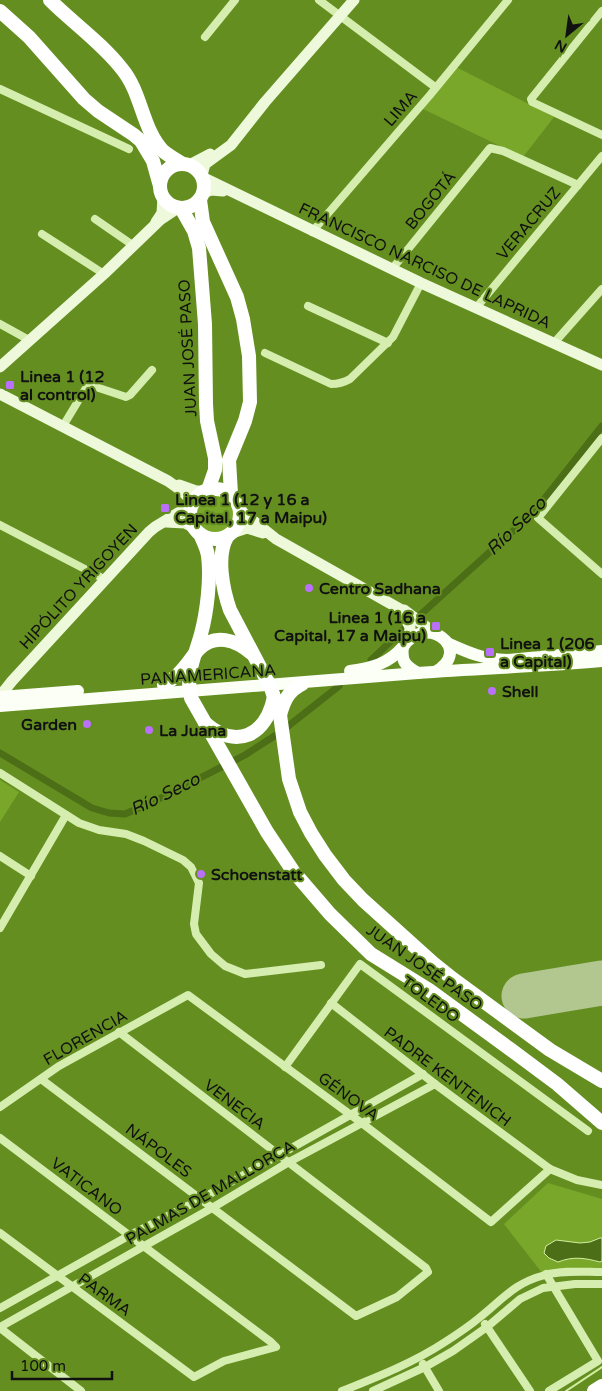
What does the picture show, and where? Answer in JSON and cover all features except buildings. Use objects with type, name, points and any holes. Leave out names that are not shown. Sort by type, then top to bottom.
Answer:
[{"type":"highway","points":[[50,0],[123,70],[138,96],[151,134],[165,153],[197,170],[206,179],[201,196],[202,222],[237,298],[243,319],[249,356],[250,402],[245,421],[229,460],[231,494]]},
{"type":"highway","points":[[0,11],[29,37],[84,99],[141,142],[152,161],[161,192]]},
{"type":"highway","points":[[161,192],[162,175],[165,171],[173,165],[186,164]]},
{"type":"highway","name":"JUAN JOSÉ PASO","points":[[161,192],[170,205],[179,208],[194,231],[199,248],[204,324],[206,404],[209,433],[215,458],[215,470],[207,490]]},
{"type":"highway","points":[[179,208],[189,207],[201,196]]},
{"type":"highway","points":[[207,490],[223,490],[231,494],[241,511],[238,526],[229,535],[213,539],[197,531],[190,519],[192,504],[198,495],[207,490]]},
{"type":"highway","name":"JUAN JOSÉ PASO","points":[[197,531],[208,555],[207,593],[203,626],[192,658],[190,688],[202,720],[267,832],[293,871],[357,942],[381,962],[428,990],[523,1058],[557,1084],[602,1123]]},
{"type":"highway","name":"JUAN JOSÉ PASO","points":[[229,535],[223,544],[222,554],[222,573],[227,601],[270,687],[280,715],[292,792],[311,833],[325,855],[362,900],[446,973],[550,1050],[602,1081]]},
{"type":"highway","points":[[164,685],[183,669],[204,645],[221,639],[238,644],[256,657]]},
{"type":"highway","points":[[280,715],[284,702],[290,693],[302,684]]},
{"type":"highway","points":[[202,720],[215,730],[227,735],[245,735],[258,729],[265,722],[272,709],[270,687]]},
{"type":"highway","points":[[594,1391],[602,1386]]},
{"type":"main road","name":"PANAMERICANA","points":[[270,687],[371,668],[394,657],[415,635],[425,632],[437,635]]},
{"type":"main road","points":[[437,635],[447,643],[475,656],[494,660],[602,651]]},
{"type":"main road","points":[[406,643],[402,656],[403,662],[407,667],[418,673]]},
{"type":"main road","points":[[435,672],[445,665],[448,660],[450,651],[447,643]]},
{"type":"main road","name":"PANAMERICANA","points":[[0,706],[190,688],[270,687],[418,673],[560,666],[602,661]]},
{"type":"main road","name":"PANAMERICANA","points":[[0,696],[164,685],[190,688]]},
{"type":"street","points":[[205,37],[235,0]]},
{"type":"street","points":[[319,0],[435,87]]},
{"type":"street","points":[[206,179],[203,169],[208,162],[227,148],[354,0]]},
{"type":"street","name":"LIMA","points":[[312,232],[508,0]]},
{"type":"street","points":[[602,11],[531,99],[531,101],[602,136]]},
{"type":"street","points":[[0,89],[129,149]]},
{"type":"street","points":[[186,164],[224,145],[246,125]]},
{"type":"street","name":"BOGOTÁ","points":[[392,269],[490,148],[503,151],[578,184]]},
{"type":"street","name":"VERACRUZ","points":[[476,308],[602,156]]},
{"type":"street","name":"FRANCISCO NARCISO DE LAPRIDA","points":[[206,179],[420,283],[602,365]]},
{"type":"street","name":"FRANCISCO NARCISO DE LAPRIDA","points":[[201,196],[211,190],[234,194]]},
{"type":"street","points":[[154,226],[162,213],[161,192]]},
{"type":"street","points":[[0,367],[104,274],[154,226],[179,208]]},
{"type":"street","points":[[95,219],[134,246]]},
{"type":"street","points":[[42,234],[104,274]]},
{"type":"street","points":[[265,353],[331,384],[339,384],[350,380],[388,343],[420,283]]},
{"type":"street","points":[[554,343],[602,289]]},
{"type":"street","points":[[308,306],[388,343]]},
{"type":"street","points":[[0,324],[30,340]]},
{"type":"street","points":[[63,426],[86,388],[93,386],[126,397],[152,370]]},
{"type":"street","points":[[0,394],[168,481],[190,489],[207,490]]},
{"type":"street","points":[[602,438],[538,518],[602,573]]},
{"type":"street","points":[[168,481],[182,491],[192,504]]},
{"type":"street","name":"HIPÓLITO YRIGOYEN","points":[[0,696],[149,532],[192,504]]},
{"type":"street","points":[[241,511],[276,538],[400,609],[410,627],[406,643]]},
{"type":"street","name":"HIPÓLITO YRIGOYEN","points":[[162,523],[185,523],[197,531]]},
{"type":"street","points":[[0,524],[106,580]]},
{"type":"street","points":[[229,535],[247,528],[276,538]]},
{"type":"street","points":[[393,605],[401,608],[437,635]]},
{"type":"street","points":[[0,774],[79,823],[99,830],[126,834],[183,860],[191,867],[199,883],[194,924],[196,934],[211,954],[225,966],[245,974],[321,965]]},
{"type":"street","points":[[0,928],[66,815]]},
{"type":"street","points":[[0,856],[32,876]]},
{"type":"street","name":"TOLEDO","points":[[286,1067],[360,964],[588,1131]]},
{"type":"street","name":"FLORENCIA","points":[[0,1107],[59,1066],[188,994]]},
{"type":"street","name":"GÉNOVA","points":[[188,994],[352,1115],[491,1222],[550,1169]]},
{"type":"street","name":"PADRE KENTENICH","points":[[331,1003],[435,1084],[550,1169],[577,1180],[602,1185]]},
{"type":"street","name":"VENECIA","points":[[119,1032],[426,1268],[428,1272],[397,1296],[356,1316]]},
{"type":"street","name":"PALMAS DE MALLORCA","points":[[0,1308],[130,1235],[201,1199],[423,1074]]},
{"type":"street","name":"NÁPOLES","points":[[41,1079],[356,1316]]},
{"type":"street","name":"PALMAS DE MALLORCA","points":[[0,1328],[212,1208],[289,1162],[435,1084]]},
{"type":"street","name":"VATICANO","points":[[0,1138],[144,1245],[276,1347],[224,1361],[194,1377]]},
{"type":"street","name":"PARMA","points":[[0,1233],[194,1377]]},
{"type":"street","points":[[347,1390],[420,1358],[479,1318],[511,1289],[521,1284],[546,1274],[602,1272]]},
{"type":"street","points":[[546,1274],[598,1361],[549,1391]]},
{"type":"street","points":[[374,1391],[425,1367],[453,1351],[520,1299],[543,1288],[602,1284]]},
{"type":"street","points":[[479,1318],[530,1391]]},
{"type":"street","points":[[0,1328],[82,1391]]},
{"type":"street","points":[[420,1358],[439,1391]]},
{"type":"shaded area","points":[[456,67],[554,117],[523,157],[423,109]]},
{"type":"shaded area","points":[[216,493],[231,499],[237,514],[231,529],[216,535],[201,529],[195,514],[201,499]]},
{"type":"shaded area","points":[[0,780],[19,792],[0,822]]},
{"type":"shaded area","points":[[548,1183],[602,1199],[602,1272],[543,1274],[504,1224]]},
{"type":"shaded area","points":[[602,1238],[602,1261],[600,1262],[579,1258],[558,1262],[549,1258],[544,1253],[546,1246],[556,1240],[580,1243]]},
{"type":"waterway","name":"Río Seco","points":[[419,616],[534,512],[602,426]]},
{"type":"waterway","name":"Río Seco","points":[[371,660],[405,628]]},
{"type":"waterway","name":"Río Seco","points":[[287,727],[339,686]]},
{"type":"waterway","name":"Río Seco","points":[[0,753],[92,808],[109,813],[125,814],[151,803],[245,755],[276,735]]},
{"type":"waterway","points":[[566,1391],[602,1367]]},
{"type":"runway","points":[[524,996],[602,983]]},
{"type":"place","name":"Linea 1 (12 al control)","points":[[10,385]]},
{"type":"place","name":"Linea 1 (12 y 16 a Capital, 17 a Maipu)","points":[[165,508]]},
{"type":"place","name":"Centro Sadhana","points":[[309,588]]},
{"type":"place","name":"Linea 1 (16 a Capital, 17 a Maipu)","points":[[436,626]]},
{"type":"place","name":"Linea 1 (206 a Capital)","points":[[490,652]]},
{"type":"place","name":"Shell","points":[[492,691]]},
{"type":"place","name":"Garden","points":[[87,724]]},
{"type":"place","name":"La Juana","points":[[149,730]]},
{"type":"place","name":"Schoenstatt","points":[[201,874]]}]
